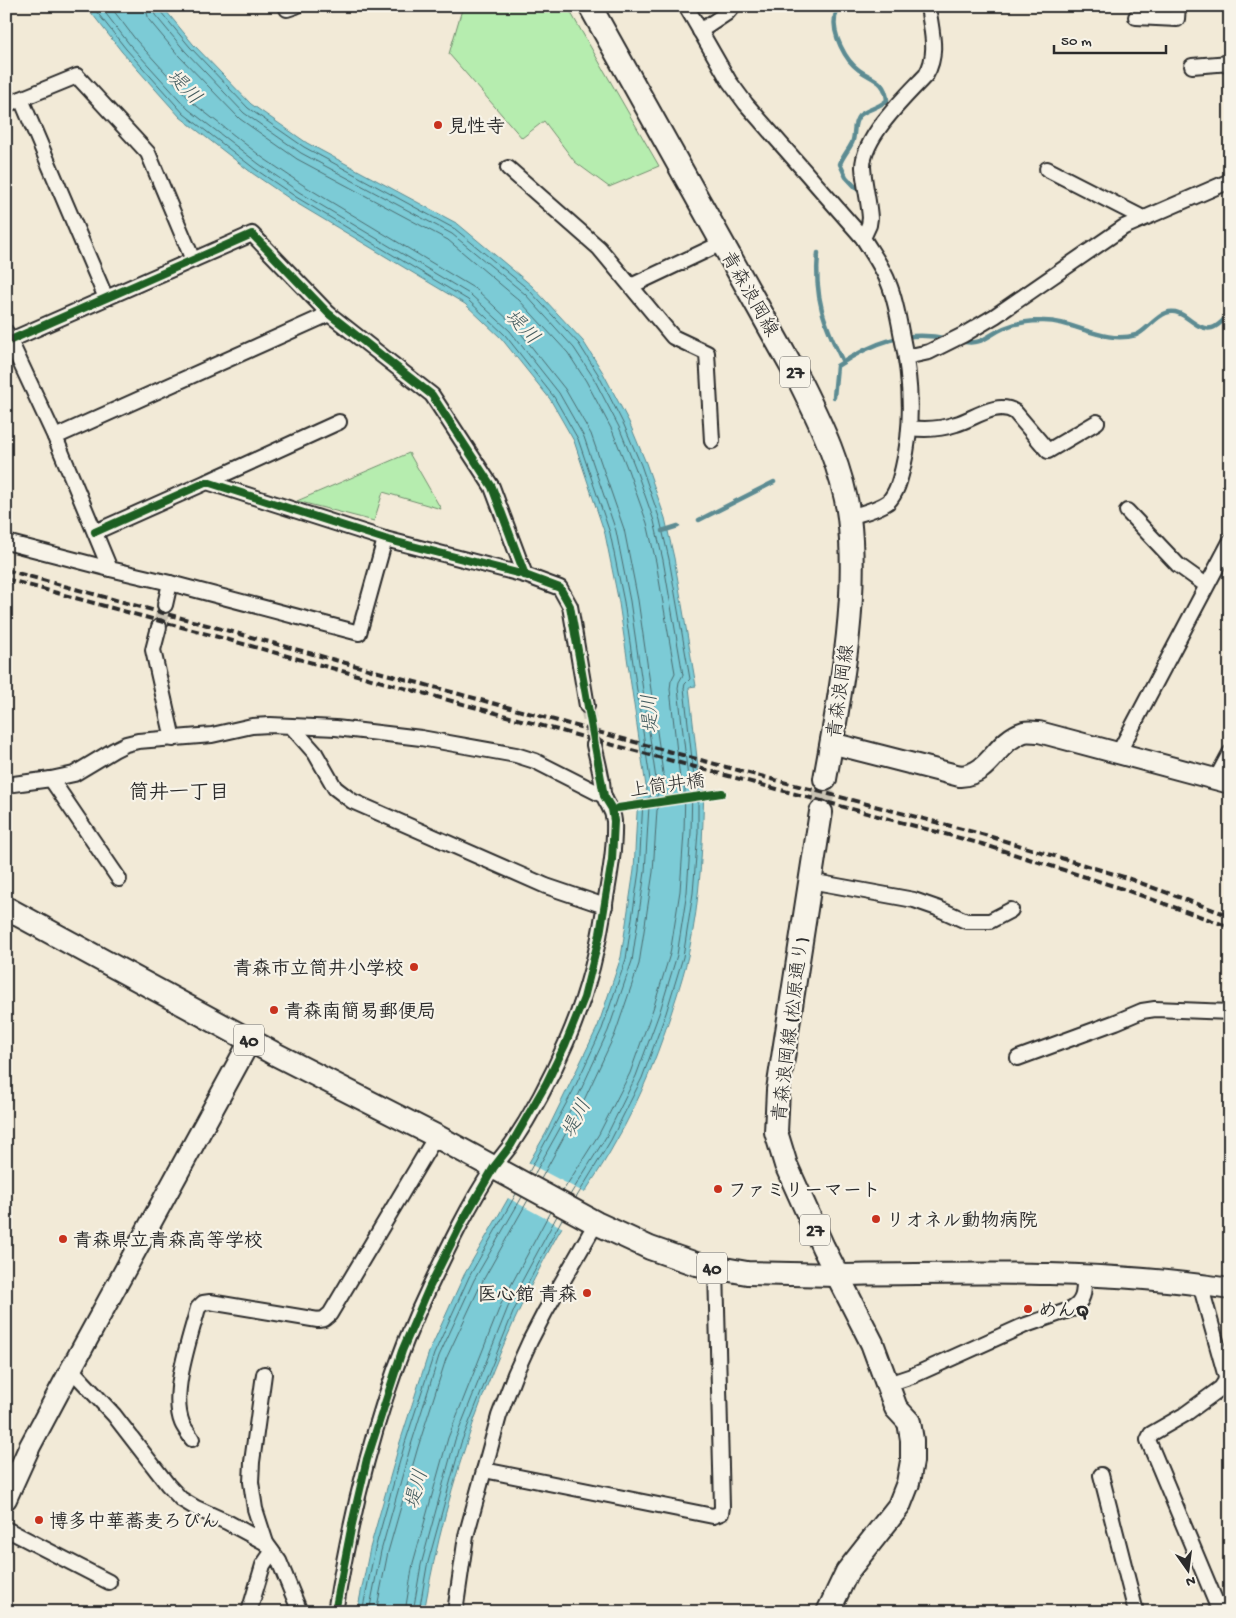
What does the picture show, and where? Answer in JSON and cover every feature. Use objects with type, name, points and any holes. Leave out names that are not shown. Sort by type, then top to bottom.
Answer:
[{"type":"main road","name":"青森浪岡線","points":[[590,6],[778,342],[813,409],[838,470],[849,517],[851,580],[843,671],[826,779]]},
{"type":"main road","name":"青森浪岡線 (松原通り)","points":[[820,812],[778,1090],[776,1132],[797,1193],[872,1343],[896,1408],[909,1422],[912,1440],[912,1461],[908,1483],[899,1506],[847,1572],[828,1612]]},
{"type":"main road","name":"40","points":[[6,908],[250,1041],[436,1136],[593,1222],[650,1248],[716,1269],[748,1273],[837,1276]]},
{"type":"street","points":[[686,6],[729,81],[746,104],[863,238],[888,279],[901,330],[910,391],[910,428],[905,459],[900,481],[888,501],[879,507],[849,517]]},
{"type":"street","points":[[700,31],[727,13],[733,6]]},
{"type":"street","points":[[863,238],[870,218],[863,168],[864,156],[876,132],[926,75],[931,65],[934,55],[928,6]]},
{"type":"street","points":[[1136,17],[1177,19],[1178,6]]},
{"type":"street","points":[[1192,66],[1230,63]]},
{"type":"street","points":[[6,105],[77,76],[148,152],[193,260]]},
{"type":"street","points":[[21,99],[106,298]]},
{"type":"street","points":[[508,168],[599,248],[673,337],[707,353],[712,441]]},
{"type":"street","points":[[1046,169],[1143,218]]},
{"type":"street","points":[[905,351],[930,352],[963,336],[1124,227],[1230,181]]},
{"type":"street","points":[[110,569],[55,437],[8,338],[106,298],[252,234],[330,314],[432,395],[492,487],[525,575]]},
{"type":"street","points":[[631,286],[722,243]]},
{"type":"street","points":[[55,437],[330,314]]},
{"type":"street","points":[[910,428],[946,427],[995,409],[1009,408],[1015,412],[1048,451],[1097,422]]},
{"type":"street","points":[[95,532],[339,422]]},
{"type":"street","points":[[206,482],[385,539],[525,575],[560,588],[570,606],[587,706]]},
{"type":"street","points":[[1127,511],[1178,565],[1206,586]]},
{"type":"street","points":[[6,542],[359,633],[385,539]]},
{"type":"street","points":[[1120,752],[1230,542]]},
{"type":"street","points":[[165,604],[170,583]]},
{"type":"street","points":[[158,627],[153,650],[173,739]]},
{"type":"street","points":[[6,785],[74,774],[126,744],[138,741],[212,735],[270,724],[292,727],[336,728],[421,738],[516,755],[535,761],[604,796]]},
{"type":"street","points":[[292,727],[315,753],[335,788],[352,801],[546,886],[605,906]]},
{"type":"street","points":[[832,743],[960,776],[975,773],[986,765],[1005,742],[1025,732],[1039,732],[1120,752],[1223,781],[1230,753]]},
{"type":"street","points":[[335,1612],[367,1459],[402,1351],[429,1288],[462,1222],[498,1170],[566,1045],[589,981],[605,906],[612,860],[614,821],[612,809],[604,796],[594,746]]},
{"type":"street","points":[[52,779],[119,879]]},
{"type":"street","points":[[810,881],[914,900],[966,921],[990,921],[1011,910]]},
{"type":"street","points":[[1018,1058],[1142,1011],[1155,1009],[1230,1012]]},
{"type":"street","points":[[6,1499],[30,1446],[71,1369],[250,1041]]},
{"type":"street","points":[[192,1439],[182,1424],[178,1408],[178,1390],[198,1308],[203,1303],[210,1302],[318,1320],[324,1319],[330,1314],[436,1136]]},
{"type":"street","points":[[454,1612],[466,1536],[498,1416],[514,1374],[593,1222]]},
{"type":"street","points":[[484,1470],[713,1516],[721,1513],[716,1269]]},
{"type":"street","points":[[837,1276],[1029,1274],[1128,1278],[1200,1284],[1230,1289]]},
{"type":"street","points":[[888,1384],[912,1376],[1023,1326],[1072,1309],[1079,1305],[1082,1300],[1084,1276]]},
{"type":"street","points":[[1200,1284],[1226,1377],[1225,1382],[1221,1388],[1184,1415],[1151,1434],[1148,1440],[1220,1612]]},
{"type":"street","points":[[71,1369],[114,1415],[168,1486],[181,1498],[269,1547]]},
{"type":"street","points":[[264,1374],[251,1482],[255,1508],[269,1547],[279,1561],[300,1612]]},
{"type":"street","points":[[1101,1474],[1136,1612]]},
{"type":"street","points":[[6,1529],[109,1582]]},
{"type":"street","points":[[249,1612],[269,1547]]},
{"type":"green space","points":[[463,6],[567,6],[659,166],[609,187],[575,162],[544,121],[522,138],[449,54]]},
{"type":"green space","points":[[409,453],[441,509],[383,492],[374,521],[297,501]]},
{"type":"water","name":"堤川","points":[[86,6],[162,6],[193,44],[251,104],[307,143],[458,224],[532,286],[583,341],[602,371],[629,422],[646,463],[665,518],[674,558],[696,686],[689,687],[699,776],[704,778],[699,890],[688,956],[664,1033],[634,1108],[608,1155],[558,1234],[513,1324],[493,1370],[459,1465],[434,1563],[424,1612],[357,1612],[370,1548],[400,1442],[429,1352],[464,1275],[546,1133],[598,1026],[621,957],[634,870],[638,794],[647,793],[619,603],[605,534],[574,441],[550,399],[501,338],[465,304],[293,201],[252,173],[180,117],[122,52]]},
{"type":"pier","points":[[526,1162],[587,1194],[565,1229],[506,1197]]},
{"type":"waterway","points":[[840,6],[835,24],[838,39],[844,53],[854,66],[881,84],[886,93],[887,100],[859,116],[852,143],[840,164],[846,177],[860,192]]},
{"type":"waterway","points":[[818,253],[819,297],[826,322],[843,362]]},
{"type":"waterway","points":[[958,341],[973,342],[983,340],[1008,326],[1037,321],[1065,324],[1100,335],[1124,337],[1136,335],[1166,313],[1178,313],[1206,328],[1217,326],[1230,314]]},
{"type":"waterway","points":[[834,397],[837,366],[863,351],[890,340],[904,337],[933,336],[948,339]]},
{"type":"waterway","points":[[699,520],[774,482]]},
{"type":"waterway","points":[[662,531],[678,526]]},
{"type":"tunnel","points":[[159,627],[165,605]]},
{"type":"tunnel","points":[[587,706],[594,745]]},
{"type":"tunnel","points":[[821,812],[825,779]]},
{"type":"railway","points":[[6,570],[726,767],[985,835],[1127,878],[1230,916]]},
{"type":"railway","points":[[6,579],[982,844],[1117,887],[1230,927]]},
{"type":"cycle path","points":[[6,342],[252,234],[329,314],[432,395],[492,487],[525,575]]},
{"type":"cycle path","points":[[95,532],[207,482],[385,539],[525,575],[560,588],[570,606],[604,796],[612,809],[614,821],[612,860],[600,934],[584,998],[565,1045],[546,1084],[511,1145],[494,1167],[462,1222],[429,1288],[402,1351],[367,1459],[335,1612]]},
{"type":"cycle path","name":"上筒井橋","points":[[618,808],[722,793]]},
{"type":"place","name":"見性寺","points":[[438,125]]},
{"type":"place","name":"青森市立筒井小学校","points":[[414,967]]},
{"type":"place","name":"青森南簡易郵便局","points":[[274,1010]]},
{"type":"place","name":"ファミリーマート","points":[[718,1189]]},
{"type":"place","name":"リオネル動物病院","points":[[876,1219]]},
{"type":"place","name":"青森県立青森高等学校","points":[[63,1239]]},
{"type":"place","name":"医心館 青森","points":[[587,1293]]},
{"type":"place","name":"めんQ","points":[[1028,1309]]},
{"type":"place","name":"博多中華蕎麦ろびん","points":[[39,1520]]},
{"type":"district","name":"筒井一丁目","points":[[179,791]]}]
